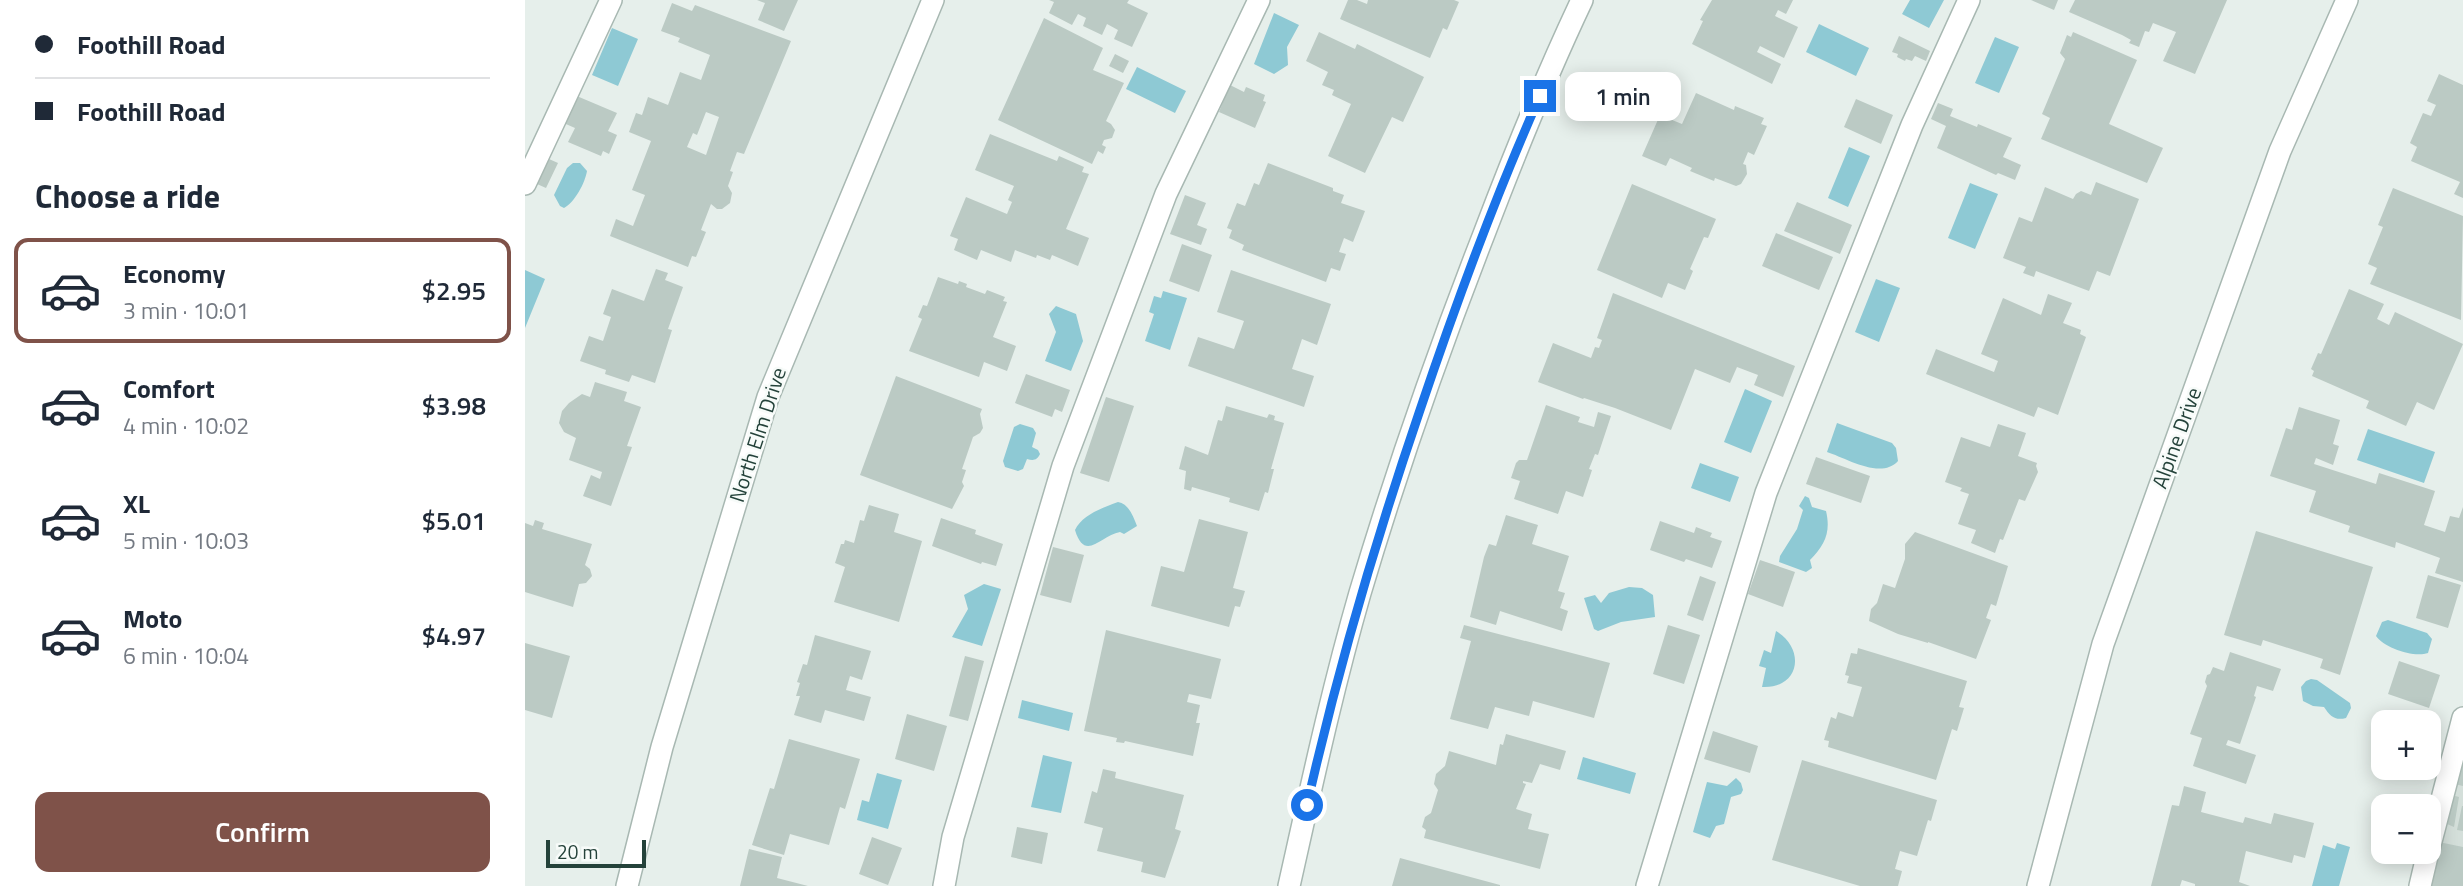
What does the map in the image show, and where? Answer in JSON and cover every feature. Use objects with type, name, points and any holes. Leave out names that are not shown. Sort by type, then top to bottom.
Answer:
[{"type":"street","points":[[525,184],[611,0]]},
{"type":"street","name":"North Elm Drive","points":[[627,886],[662,747],[768,397],[933,0]]},
{"type":"street","points":[[944,886],[953,837],[1063,466],[1166,194],[1259,0]]},
{"type":"street","points":[[1289,886],[1325,725],[1360,594],[1398,473],[1477,251],[1530,118],[1583,0]]},
{"type":"street","points":[[1647,886],[1766,493],[1912,125],[1969,0]]},
{"type":"street","name":"Alpine Drive","points":[[2038,886],[2103,644],[2280,152],[2347,0]]},
{"type":"street","points":[[2441,803],[2463,718]]},
{"type":"street","points":[[2420,886],[2426,864]]},
{"type":"shaded area","points":[[2463,750],[2463,886],[2430,882],[2434,864],[2441,864],[2441,838]]},
{"type":"water","points":[[1910,0],[1944,0],[1929,28],[1902,14]]},
{"type":"water","points":[[1274,13],[1299,25],[1287,47],[1288,65],[1274,74],[1254,64]]},
{"type":"water","points":[[1819,24],[1869,48],[1856,76],[1806,52]]},
{"type":"water","points":[[612,28],[638,39],[618,86],[592,75]]},
{"type":"water","points":[[1995,37],[2019,47],[1999,93],[1975,83]]},
{"type":"water","points":[[1137,67],[1186,91],[1175,113],[1126,89]]},
{"type":"water","points":[[1849,147],[1870,156],[1848,207],[1828,198]]},
{"type":"water","points":[[573,163],[580,163],[587,171],[579,192],[564,208],[554,195],[567,168]]},
{"type":"water","points":[[1970,183],[1998,194],[1975,249],[1948,238]]},
{"type":"water","points":[[525,270],[545,279],[525,328]]},
{"type":"water","points":[[1876,279],[1900,288],[1879,342],[1855,332]]},
{"type":"water","points":[[1163,291],[1187,298],[1170,350],[1145,341],[1154,314],[1149,312],[1154,296],[1161,298]]},
{"type":"water","points":[[1056,306],[1076,314],[1083,341],[1071,371],[1045,361],[1056,332],[1049,314]]},
{"type":"water","points":[[1745,389],[1772,401],[1751,453],[1724,442]]},
{"type":"water","points":[[1837,423],[1892,443],[1896,448],[1898,461],[1891,466],[1873,468],[1827,452]]},
{"type":"water","points":[[1020,424],[1033,428],[1036,433],[1032,447],[1040,454],[1035,460],[1027,459],[1023,469],[1018,471],[1005,467],[1003,461],[1014,427]]},
{"type":"water","points":[[2368,429],[2435,452],[2424,483],[2357,460]]},
{"type":"water","points":[[1700,463],[1739,477],[1730,502],[1691,488]]},
{"type":"water","points":[[1805,496],[1809,498],[1812,507],[1826,511],[1828,525],[1820,549],[1810,560],[1812,568],[1806,572],[1779,562],[1797,529],[1803,510],[1799,506]]},
{"type":"water","points":[[1118,502],[1128,508],[1137,526],[1124,534],[1120,532],[1089,546],[1084,545],[1075,530],[1078,525],[1093,513]]},
{"type":"water","points":[[984,584],[1001,589],[982,646],[952,637],[968,609],[964,595]]},
{"type":"water","points":[[1629,587],[1642,588],[1653,595],[1655,617],[1621,622],[1598,631],[1594,629],[1584,598],[1595,595],[1601,603],[1609,593]]},
{"type":"water","points":[[2388,620],[2427,633],[2432,639],[2428,653],[2408,653],[2392,648],[2380,640],[2376,636],[2382,622]]},
{"type":"water","points":[[1776,631],[1792,648],[1795,666],[1784,682],[1762,687],[1766,668],[1759,666],[1764,650],[1771,653]]},
{"type":"water","points":[[2311,679],[2317,680],[2350,703],[2351,708],[2346,718],[2336,718],[2324,707],[2303,701],[2301,687]]},
{"type":"water","points":[[1022,700],[1073,713],[1069,731],[1018,718]]},
{"type":"water","points":[[1043,755],[1072,762],[1061,813],[1031,807]]},
{"type":"water","points":[[1583,757],[1636,773],[1630,794],[1577,779]]},
{"type":"water","points":[[877,773],[902,780],[888,829],[857,820],[862,800],[869,802]]},
{"type":"water","points":[[1736,778],[1743,790],[1741,794],[1731,797],[1724,824],[1716,826],[1710,838],[1693,832],[1707,782],[1727,786]]},
{"type":"water","points":[[2337,843],[2350,847],[2339,886],[2312,886],[2323,845],[2335,849]]},
{"type":"building","points":[[757,0],[798,0],[784,31],[758,20],[765,3]]},
{"type":"building","points":[[1049,0],[1129,0],[1127,3],[1148,13],[1132,47],[1114,39],[1118,30],[1107,24],[1102,35],[1083,26],[1086,18],[1078,14],[1072,25],[1049,13],[1054,2]]},
{"type":"building","points":[[1348,0],[1367,4],[1368,0],[1459,2],[1447,30],[1443,28],[1430,58],[1340,19]]},
{"type":"building","points":[[1712,0],[1793,0],[1786,14],[1778,10],[1775,16],[1798,27],[1784,58],[1760,46],[1757,52],[1781,64],[1772,84],[1692,44],[1703,21],[1700,20]]},
{"type":"building","points":[[2031,0],[2058,0],[2054,10]]},
{"type":"building","points":[[2075,0],[2227,0],[2195,74],[2163,61],[2176,32],[2153,23],[2149,32],[2145,31],[2139,47],[2129,43],[2131,40],[2122,35],[2069,12]]},
{"type":"building","points":[[672,3],[692,11],[695,5],[791,41],[744,154],[737,152],[730,171],[733,172],[728,186],[732,193],[730,203],[722,209],[711,204],[701,230],[706,232],[696,257],[692,256],[688,267],[610,236],[616,219],[633,226],[645,195],[632,190],[651,141],[629,132],[636,113],[642,115],[648,97],[668,105],[680,72],[701,80],[710,55],[678,42],[680,38],[661,31]],"holes":[[[706,112],[719,117],[706,155],[687,147],[693,133],[697,135]]]},
{"type":"building","points":[[1044,18],[1103,48],[1093,70],[1124,83],[1106,121],[1115,130],[1112,138],[1104,140],[1102,145],[1106,147],[1103,154],[1098,151],[1092,164],[998,120]]},
{"type":"building","points":[[1319,32],[1355,49],[1357,44],[1424,77],[1403,122],[1392,117],[1365,173],[1328,156],[1351,104],[1332,95],[1334,90],[1322,85],[1328,72],[1306,61]]},
{"type":"building","points":[[2073,32],[2137,60],[2109,124],[2163,148],[2147,183],[2041,139],[2050,118],[2042,114],[2065,59],[2060,53],[2067,35],[2071,37]]},
{"type":"building","points":[[1899,36],[1930,51],[1926,61],[1915,56],[1912,61],[1897,57],[1898,54],[1892,52]]},
{"type":"building","points":[[1115,54],[1129,61],[1123,73],[1109,66]]},
{"type":"building","points":[[2439,74],[2463,85],[2463,198],[2454,194],[2460,182],[2411,161],[2417,147],[2410,143],[2423,113],[2431,116],[2436,105],[2427,101]]},
{"type":"building","points":[[1230,85],[1244,92],[1246,87],[1265,95],[1263,101],[1266,102],[1255,128],[1219,112]]},
{"type":"building","points":[[1696,93],[1734,110],[1735,106],[1764,118],[1761,124],[1767,126],[1754,155],[1748,152],[1743,164],[1746,165],[1747,174],[1741,184],[1736,186],[1715,178],[1714,181],[1690,171],[1692,168],[1670,158],[1666,166],[1642,156],[1660,115],[1682,124]]},
{"type":"building","points":[[572,94],[617,113],[608,131],[617,135],[609,154],[603,151],[601,156],[568,142],[575,128],[559,121]]},
{"type":"building","points":[[1856,99],[1893,115],[1881,144],[1844,127]]},
{"type":"building","points":[[1938,103],[1953,109],[1950,116],[2012,138],[2003,157],[2021,165],[2015,180],[1998,173],[1996,175],[1937,148],[1946,126],[1931,119]]},
{"type":"building","points":[[990,134],[1057,161],[1059,156],[1084,167],[1082,172],[1089,174],[1066,229],[1089,238],[1078,266],[1052,255],[1050,260],[1015,250],[1011,262],[981,250],[977,260],[954,250],[958,239],[950,236],[966,197],[1007,214],[1012,202],[1008,200],[1014,186],[975,170]]},
{"type":"building","points":[[540,155],[558,163],[546,188],[528,180]]},
{"type":"building","points":[[1268,163],[1333,188],[1333,191],[1344,195],[1341,203],[1365,211],[1353,242],[1344,238],[1339,252],[1346,254],[1340,271],[1331,268],[1326,282],[1242,250],[1244,245],[1229,238],[1232,230],[1227,228],[1237,203],[1245,206],[1254,183],[1259,185]]},
{"type":"building","points":[[2096,182],[2139,199],[2110,276],[2097,271],[2089,291],[2036,271],[2034,277],[2023,273],[2026,267],[2003,258],[2019,217],[2032,222],[2045,187],[2073,199],[2081,191],[2091,195]]},
{"type":"building","points":[[1632,184],[1716,219],[1708,238],[1704,237],[1690,269],[1693,271],[1685,290],[1668,283],[1662,298],[1597,270]]},
{"type":"building","points":[[2393,188],[2463,216],[2461,320],[2370,284],[2377,268],[2368,264],[2383,227],[2378,225]]},
{"type":"building","points":[[1185,195],[1206,203],[1197,225],[1207,229],[1201,245],[1170,234]]},
{"type":"building","points":[[1797,202],[1852,225],[1840,254],[1784,231]]},
{"type":"building","points":[[1776,233],[1833,257],[1819,290],[1762,266]]},
{"type":"building","points":[[1182,244],[1212,255],[1199,292],[1169,281]]},
{"type":"building","points":[[656,269],[668,273],[665,280],[683,287],[668,329],[672,330],[655,383],[632,375],[629,382],[605,374],[606,370],[580,361],[589,336],[603,341],[611,317],[603,314],[612,289],[644,301]]},
{"type":"building","points":[[1231,270],[1331,304],[1317,345],[1302,339],[1292,369],[1314,376],[1304,407],[1188,366],[1198,337],[1234,349],[1244,321],[1217,312]]},
{"type":"building","points":[[938,277],[958,284],[959,281],[967,284],[966,287],[985,294],[987,290],[1005,297],[1003,301],[1007,302],[993,337],[1016,346],[1007,371],[984,362],[979,377],[909,351],[922,319],[918,317],[923,305],[927,306]]},
{"type":"building","points":[[2349,289],[2384,304],[2377,319],[2389,325],[2395,312],[2463,344],[2434,410],[2417,402],[2406,426],[2366,408],[2369,401],[2312,376],[2314,371],[2311,369],[2318,353],[2321,354]]},
{"type":"building","points":[[1613,293],[1795,366],[1783,397],[1754,385],[1758,375],[1737,367],[1730,383],[1695,369],[1671,430],[1538,382],[1553,343],[1591,358],[1595,347],[1599,348],[1602,340],[1597,338]]},
{"type":"building","points":[[2048,294],[2072,303],[2063,323],[2081,330],[2080,334],[2086,337],[2058,415],[2038,407],[2034,417],[1926,374],[1936,349],[1994,372],[1998,361],[1981,354],[2003,298],[2041,315]]},
{"type":"building","points":[[1026,374],[1070,390],[1062,412],[1055,409],[1052,417],[1015,403]]},
{"type":"building","points":[[896,376],[982,409],[980,414],[983,428],[973,437],[962,469],[966,470],[962,482],[964,486],[952,509],[860,475]]},
{"type":"building","points":[[595,382],[627,392],[624,401],[641,407],[627,446],[632,447],[611,506],[583,496],[591,475],[600,479],[602,472],[569,460],[576,438],[564,432],[559,423],[562,411],[569,403],[582,394],[590,397]]},
{"type":"building","points":[[1106,397],[1134,406],[1109,482],[1080,473]]},
{"type":"building","points":[[1546,405],[1580,417],[1578,422],[1594,427],[1598,412],[1611,416],[1598,455],[1595,454],[1589,469],[1592,470],[1583,497],[1566,491],[1558,514],[1514,499],[1520,481],[1511,478],[1516,463],[1519,460],[1527,460]]},
{"type":"building","points":[[1226,406],[1267,418],[1269,414],[1275,416],[1274,420],[1284,423],[1271,469],[1274,469],[1268,493],[1265,492],[1259,511],[1229,502],[1230,498],[1192,487],[1191,491],[1184,489],[1186,471],[1179,469],[1185,446],[1208,455],[1218,420],[1222,421]]},
{"type":"building","points":[[2299,407],[2340,420],[2333,444],[2339,446],[2333,465],[2316,458],[2314,464],[2376,484],[2379,473],[2435,491],[2424,525],[2445,532],[2450,516],[2459,518],[2463,507],[2463,582],[2435,573],[2440,558],[2396,542],[2395,548],[2348,532],[2350,526],[2309,512],[2316,491],[2270,476],[2286,428],[2292,430]]},
{"type":"building","points":[[1998,424],[2026,433],[2018,456],[2037,463],[2038,472],[2025,501],[2019,499],[1995,553],[1971,543],[1976,530],[1958,524],[1969,494],[1960,491],[1962,488],[1945,482],[1961,437],[1990,447]]},
{"type":"building","points":[[1816,457],[1870,476],[1861,503],[1806,484]]},
{"type":"building","points":[[869,505],[899,514],[894,532],[922,541],[899,622],[834,602],[845,567],[835,563],[841,544],[844,544],[845,540],[854,543],[860,520],[864,521]]},
{"type":"building","points":[[1506,515],[1538,525],[1532,544],[1569,556],[1558,591],[1565,593],[1560,608],[1568,611],[1562,631],[1500,611],[1496,625],[1470,617],[1484,557],[1489,544],[1496,546]]},
{"type":"building","points":[[941,518],[976,530],[975,534],[1003,544],[996,566],[982,562],[981,564],[932,546]]},
{"type":"building","points":[[1199,519],[1248,532],[1233,588],[1245,591],[1240,607],[1235,606],[1229,627],[1151,606],[1161,566],[1184,572]]},
{"type":"building","points":[[535,520],[544,523],[542,529],[592,544],[585,565],[592,576],[586,583],[579,584],[573,607],[525,592],[525,523],[533,526]]},
{"type":"building","points":[[1660,521],[1694,533],[1696,527],[1712,533],[1710,537],[1722,541],[1712,568],[1650,550]]},
{"type":"building","points":[[2256,531],[2373,567],[2340,675],[2320,668],[2323,659],[2263,640],[2261,646],[2224,635]]},
{"type":"building","points":[[1915,532],[2008,566],[1996,606],[1991,604],[1986,618],[1991,620],[1976,659],[1898,634],[1869,621],[1871,609],[1877,603],[1883,584],[1895,588],[1905,559],[1905,544]]},
{"type":"building","points":[[1053,547],[1084,555],[1071,603],[1040,595]]},
{"type":"building","points":[[1760,560],[1795,572],[1783,607],[1748,594]]},
{"type":"building","points":[[2428,575],[2461,585],[2448,628],[2416,618]]},
{"type":"building","points":[[1700,576],[1716,582],[1703,621],[1687,615]]},
{"type":"building","points":[[1464,625],[1610,663],[1594,718],[1533,701],[1529,716],[1495,707],[1488,729],[1450,719],[1471,641],[1460,638]]},
{"type":"building","points":[[1668,625],[1700,635],[1684,684],[1653,674]]},
{"type":"building","points":[[1106,630],[1221,659],[1211,699],[1189,694],[1187,702],[1200,705],[1196,723],[1200,723],[1193,756],[1125,741],[1116,742],[1117,738],[1084,731]]},
{"type":"building","points":[[815,635],[871,651],[862,680],[850,676],[846,690],[871,697],[864,721],[825,710],[821,723],[794,715],[800,696],[796,696],[800,683],[797,682],[803,664],[807,665]]},
{"type":"building","points":[[525,643],[570,656],[552,718],[525,710]]},
{"type":"building","points":[[1858,648],[1967,681],[1959,707],[1964,708],[1957,731],[1952,729],[1936,780],[1828,747],[1829,741],[1824,740],[1831,717],[1836,719],[1838,712],[1853,717],[1862,687],[1847,683],[1849,676],[1845,675],[1851,653],[1857,654]]},
{"type":"building","points":[[2230,652],[2281,669],[2273,691],[2257,686],[2256,697],[2240,744],[2228,740],[2226,745],[2256,755],[2246,784],[2193,766],[2202,738],[2190,734],[2207,686],[2207,675],[2213,667],[2224,671]]},
{"type":"building","points":[[965,656],[984,661],[968,721],[949,716]]},
{"type":"building","points":[[2399,661],[2440,675],[2429,708],[2388,694]]},
{"type":"building","points":[[907,714],[947,726],[934,771],[895,759]]},
{"type":"building","points":[[1713,731],[1758,746],[1750,773],[1704,759]]},
{"type":"building","points":[[1506,734],[1566,751],[1560,770],[1540,764],[1532,783],[1523,781],[1526,784],[1516,809],[1532,814],[1528,829],[1549,834],[1540,869],[1424,838],[1426,830],[1422,827],[1425,817],[1431,813],[1438,790],[1434,784],[1436,774],[1445,766],[1449,751],[1496,765],[1500,744],[1503,745]]},
{"type":"building","points":[[789,739],[860,759],[845,809],[840,807],[829,845],[790,834],[784,855],[752,845],[770,788],[774,789]]},
{"type":"building","points":[[2463,745],[2463,786],[2454,784]]},
{"type":"building","points":[[1802,760],[1937,800],[1917,856],[1900,851],[1895,869],[1902,871],[1898,886],[1860,886],[1772,860]]},
{"type":"building","points":[[1103,769],[1116,772],[1115,778],[1184,795],[1175,829],[1181,831],[1165,878],[1141,872],[1143,862],[1097,851],[1103,828],[1084,823],[1092,791],[1097,793]]},
{"type":"building","points":[[2184,786],[2206,792],[2201,812],[2243,823],[2245,817],[2271,824],[2274,813],[2314,823],[2305,858],[2294,855],[2292,863],[2246,851],[2239,882],[2250,886],[2195,886],[2182,880],[2180,886],[2151,886],[2172,805],[2179,806]]},
{"type":"building","points":[[2448,794],[2459,797],[2454,827],[2447,824],[2449,816],[2443,815]]},
{"type":"building","points":[[2463,806],[2463,831],[2457,830]]},
{"type":"building","points":[[1017,827],[1048,833],[1042,864],[1011,857]]},
{"type":"building","points":[[872,837],[902,848],[888,885],[859,874]]},
{"type":"building","points":[[2441,842],[2463,847],[2463,886],[2425,886],[2429,864],[2441,864]]},
{"type":"building","points":[[749,849],[782,857],[777,878],[808,886],[740,886]]},
{"type":"building","points":[[1400,858],[1500,885],[1500,886],[1392,886]]},
{"type":"route","points":[[1307,805],[1360,594],[1398,473],[1477,251],[1540,96]]}]
